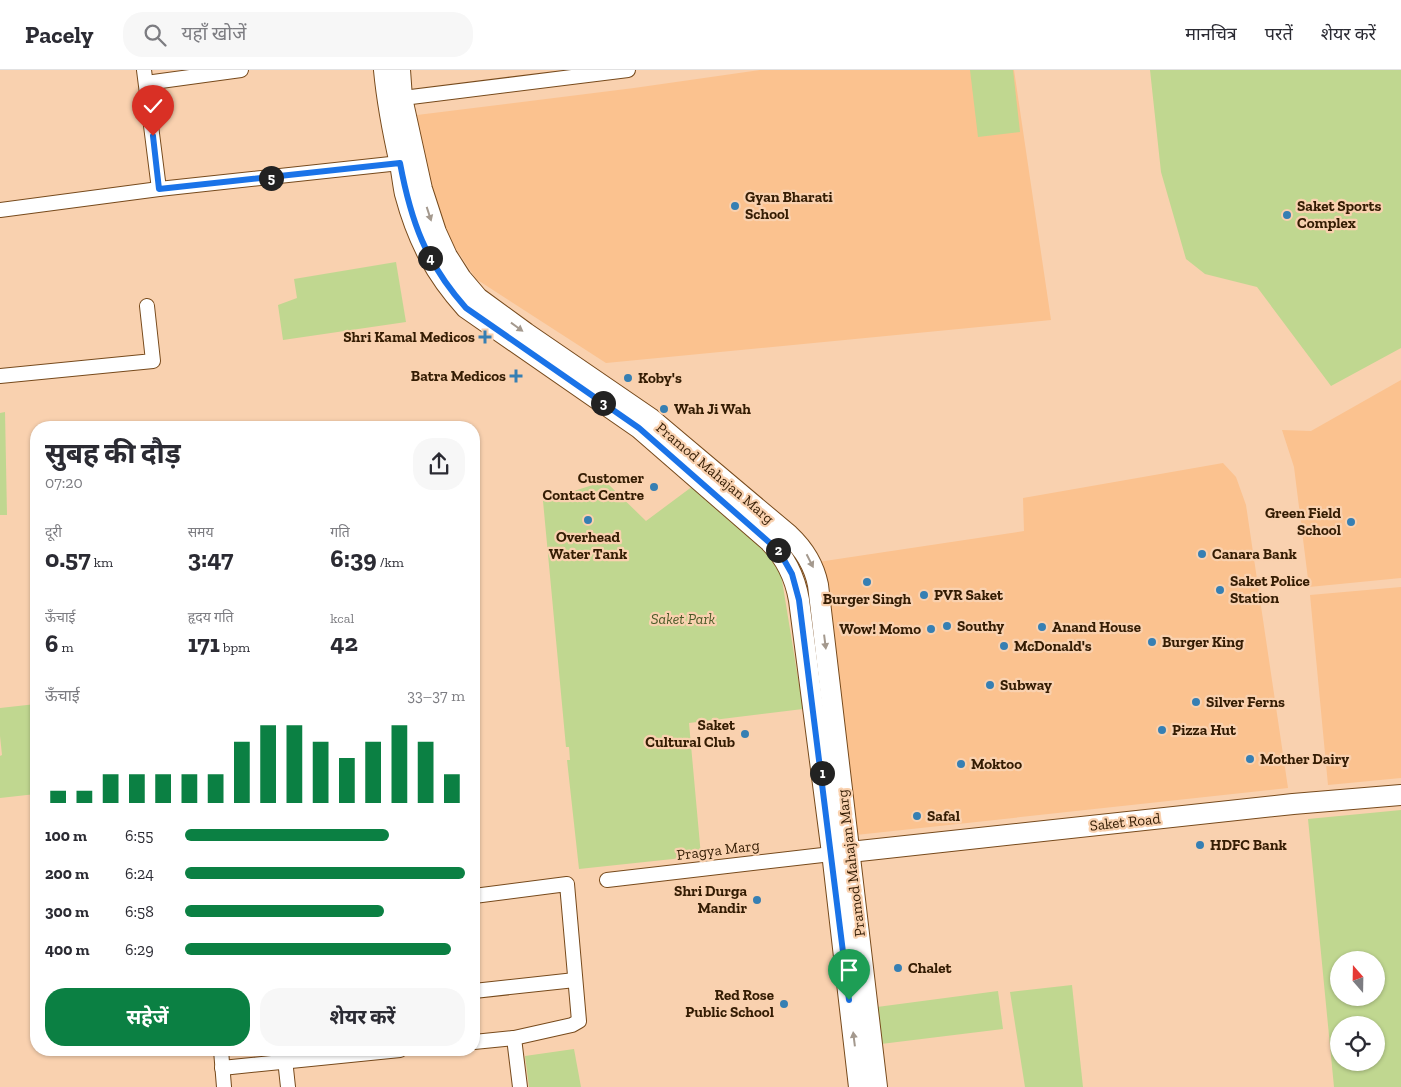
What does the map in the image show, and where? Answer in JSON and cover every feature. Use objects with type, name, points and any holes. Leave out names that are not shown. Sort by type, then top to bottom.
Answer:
[{"type":"street","points":[[159,189],[145,76],[241,70]]},
{"type":"street","name":"Pramod Mahajan Marg","points":[[384,70],[395,99],[414,192],[447,256],[461,278],[478,298],[650,418],[789,535],[806,554],[814,569],[818,585],[841,853],[858,999],[860,1087]]},
{"type":"street","name":"Pramod Mahajan Marg","points":[[395,99],[400,70]]},
{"type":"street","points":[[395,99],[628,70]]},
{"type":"street","points":[[0,210],[159,189],[408,162]]},
{"type":"street","points":[[0,376],[152,361],[147,306]]},
{"type":"street","name":"Saket Road","points":[[841,853],[1293,804],[1401,795]]},
{"type":"street","name":"Pragya Marg","points":[[607,880],[841,853]]},
{"type":"street","points":[[480,895],[567,884],[578,1020],[572,1026],[514,1038],[480,1041]]},
{"type":"street","points":[[480,990],[575,980]]},
{"type":"street","name":"Pramod Mahajan Marg","points":[[858,999],[877,1087]]},
{"type":"street","points":[[514,1038],[520,1087]]},
{"type":"street","points":[[221,1056],[224,1087]]},
{"type":"street","points":[[222,1068],[285,1056],[288,1087]]},
{"type":"shaded area","name":"Gyan Bharati School","points":[[760,70],[1014,70],[1051,320],[606,363],[476,279],[443,229],[428,183],[417,115]]},
{"type":"shaded area","name":"Green Field School","points":[[1401,380],[1401,578],[1309,587],[1294,467],[1282,430],[1311,431]]},
{"type":"shaded area","points":[[1223,463],[1236,477],[1246,505],[1288,788],[856,835],[818,562],[1024,531],[1023,498]]},
{"type":"shaded area","points":[[1401,587],[1401,778],[1328,785],[1310,595]]},
{"type":"green space","points":[[970,70],[1013,70],[1020,132],[978,137]]},
{"type":"green space","name":"Saket Sports Complex","points":[[1150,70],[1401,70],[1401,348],[1331,386],[1257,287],[1205,274],[1186,259],[1161,172]]},
{"type":"green space","points":[[396,262],[406,322],[283,340],[278,305],[297,298],[294,279]]},
{"type":"green space","points":[[5,412],[7,515],[0,515],[0,413]]},
{"type":"green space","name":"Saket Park","points":[[605,481],[646,521],[697,483],[740,522],[780,568],[803,709],[689,723],[701,856],[579,869],[567,760],[570,760],[569,747],[566,747],[543,501]]},
{"type":"green space","points":[[30,705],[30,795],[0,798],[0,756],[2,755],[0,708]]},
{"type":"green space","points":[[1401,810],[1401,1087],[1334,1087],[1332,1071],[1385,1071],[1385,1016],[1330,1016],[1330,1046],[1308,819]]},
{"type":"green space","points":[[1072,985],[1083,1087],[1025,1087],[1010,992]]},
{"type":"green space","points":[[998,991],[1003,1029],[881,1044],[877,1007]]},
{"type":"green space","points":[[574,1049],[581,1087],[529,1087],[525,1056]]},
{"type":"place","name":"Gyan Bharati School","points":[[735,206]]},
{"type":"place","name":"Saket Sports Complex","points":[[1287,215]]},
{"type":"place","name":"Shri Kamal Medicos","points":[[485,337]]},
{"type":"place","name":"Batra Medicos","points":[[516,376]]},
{"type":"place","name":"Koby's","points":[[628,378]]},
{"type":"place","name":"Wah Ji Wah","points":[[664,409]]},
{"type":"place","name":"Customer Contact Centre","points":[[654,487]]},
{"type":"place","name":"Overhead Water Tank","points":[[588,520]]},
{"type":"place","name":"Green Field School","points":[[1351,522]]},
{"type":"place","name":"Canara Bank","points":[[1202,554]]},
{"type":"place","name":"Burger Singh","points":[[867,582]]},
{"type":"place","name":"Saket Police Station","points":[[1220,590]]},
{"type":"place","name":"PVR Saket","points":[[924,595]]},
{"type":"place","name":"Southy","points":[[947,626]]},
{"type":"place","name":"Anand House","points":[[1042,627]]},
{"type":"place","name":"Wow! Momo","points":[[931,629]]},
{"type":"place","name":"Burger King","points":[[1152,642]]},
{"type":"place","name":"McDonald's","points":[[1004,646]]},
{"type":"place","name":"Subway","points":[[990,685]]},
{"type":"place","name":"Silver Ferns","points":[[1196,702]]},
{"type":"place","name":"Pizza Hut","points":[[1162,730]]},
{"type":"place","name":"Saket Cultural Club","points":[[745,734]]},
{"type":"place","name":"Mother Dairy","points":[[1250,759]]},
{"type":"place","name":"Moktoo","points":[[961,764]]},
{"type":"place","name":"Safal","points":[[917,816]]},
{"type":"place","name":"HDFC Bank","points":[[1200,845]]},
{"type":"place","name":"Shri Durga Mandir","points":[[757,900]]},
{"type":"place","name":"Chalet","points":[[898,968]]},
{"type":"place","name":"Red Rose Public School","points":[[784,1004]]},
{"type":"route","points":[[153,136],[159,189],[400,163],[405,194],[416,230],[437,272],[466,308],[639,428],[779,551],[797,587],[849,1000]]}]
